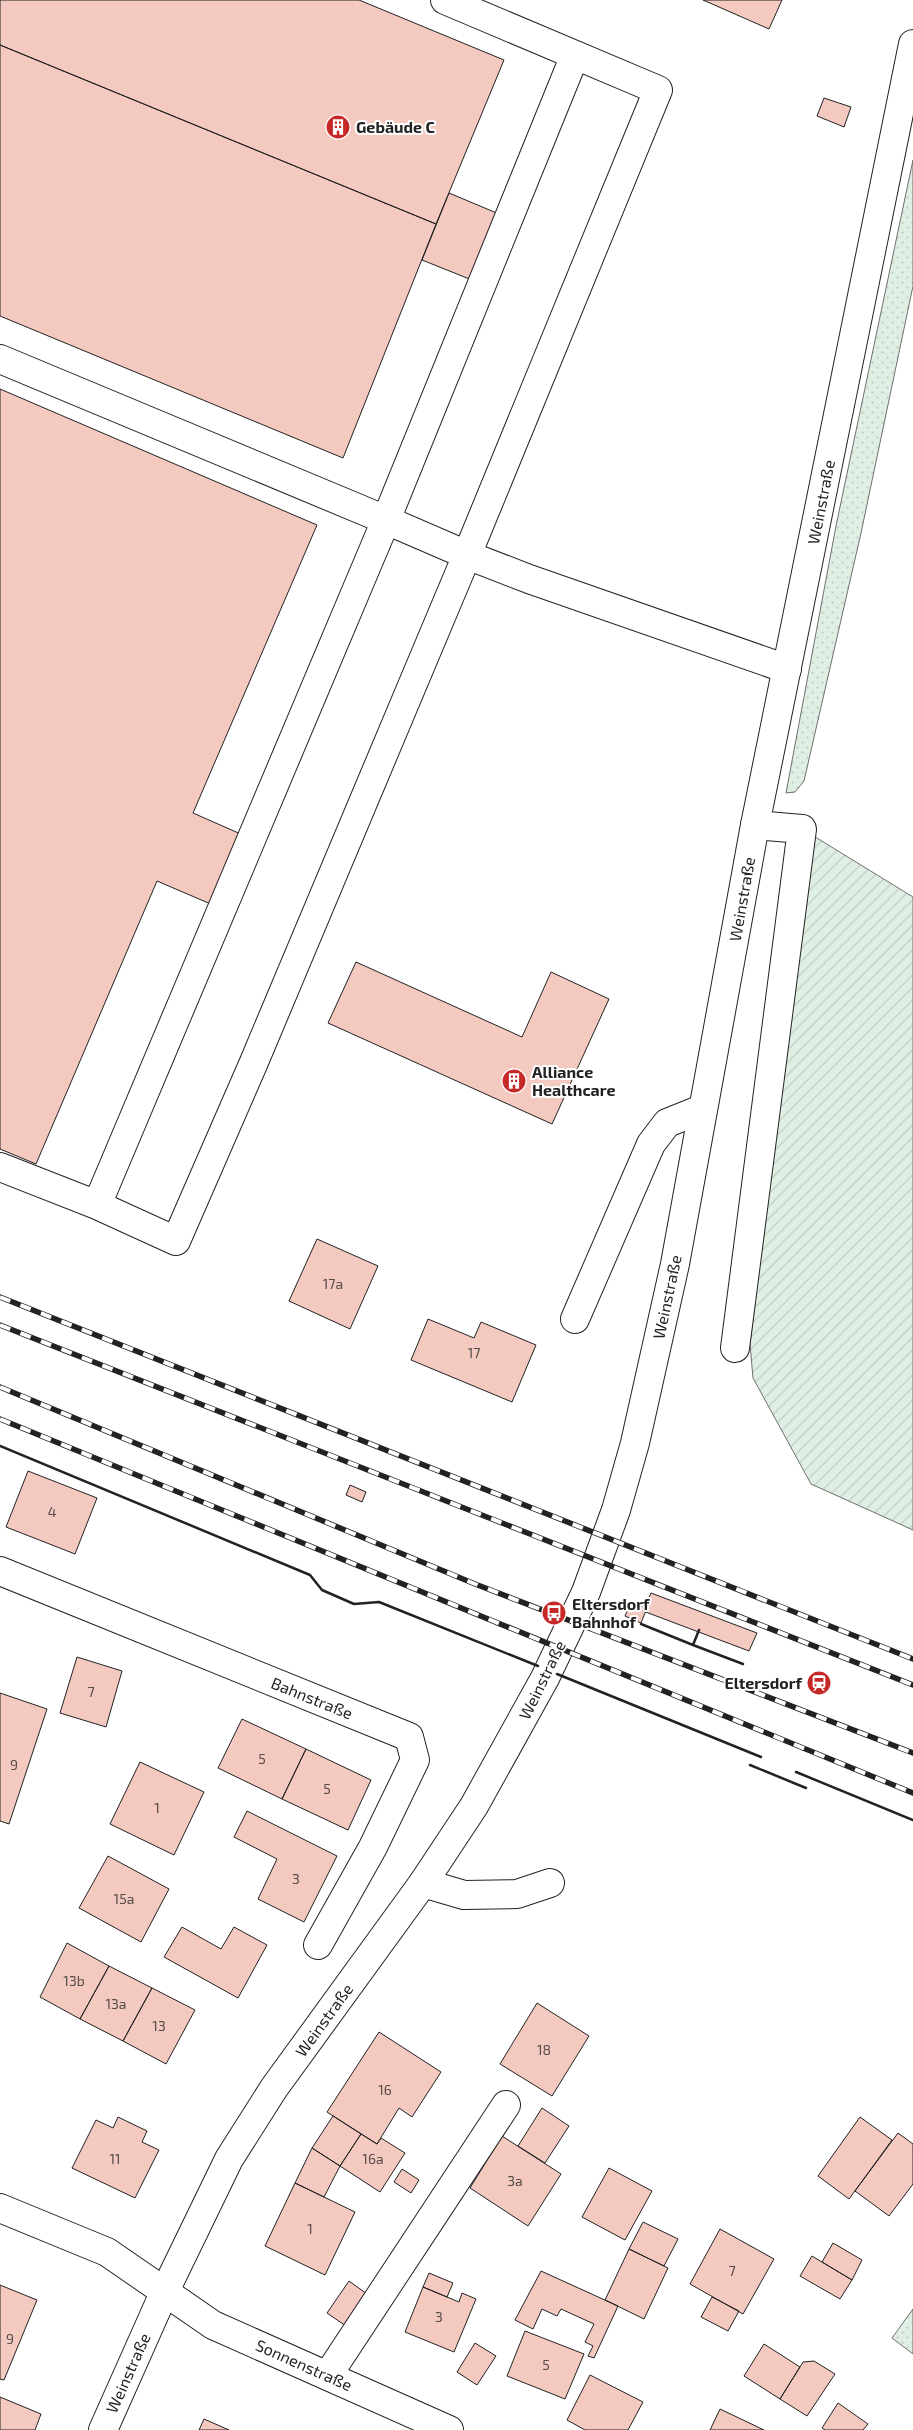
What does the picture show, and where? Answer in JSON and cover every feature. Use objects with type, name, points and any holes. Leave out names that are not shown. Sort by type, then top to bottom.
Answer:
[{"type":"main road","points":[[0,1167],[97,1205],[176,1241],[258,1053],[467,555],[658,90],[446,0]]},
{"type":"main road","name":"Weinstraße","points":[[103,2430],[164,2292],[228,2159],[274,2088],[423,1883],[474,1806],[545,1678],[586,1592],[616,1510],[636,1443],[675,1264],[755,825],[913,44]]},
{"type":"main road","points":[[97,1205],[386,520],[575,55]]},
{"type":"main road","points":[[0,359],[467,555],[566,592],[787,669]]},
{"type":"main road","points":[[735,1348],[802,829],[755,825]]},
{"type":"main road","points":[[575,1319],[651,1144],[666,1123],[702,1109]]},
{"type":"main road","name":"Bahnstraße","points":[[0,1571],[409,1737],[415,1760],[373,1847],[318,1945]]},
{"type":"main road","points":[[423,1883],[464,1895],[517,1894],[550,1883]]},
{"type":"main road","points":[[328,2375],[506,2105]]},
{"type":"main road","name":"Sonnenstraße","points":[[0,2208],[107,2252],[213,2325],[449,2430]]},
{"type":"green space","points":[[913,160],[913,286],[861,533],[804,781],[795,792],[786,793],[836,526]]},
{"type":"green space","points":[[812,835],[913,897],[913,1530],[811,1484],[753,1378],[750,1344]]},
{"type":"green space","points":[[913,2309],[913,2354],[892,2338]]},
{"type":"building","name":"Gebäude C","points":[[0,0],[359,0],[504,60],[436,224],[0,45]]},
{"type":"building","points":[[703,0],[782,0],[769,29]]},
{"type":"building","points":[[0,45],[436,224],[343,458],[0,316]]},
{"type":"building","points":[[824,98],[851,107],[844,127],[817,116]]},
{"type":"building","points":[[449,193],[499,214],[472,280],[422,260]]},
{"type":"building","points":[[0,389],[317,525],[193,813],[243,835],[213,905],[157,881],[36,1164],[0,1149]]},
{"type":"building","name":"Alliance Healthcare","points":[[356,962],[522,1037],[551,972],[609,999],[552,1124],[328,1023]]},
{"type":"building","points":[[317,1239],[378,1266],[350,1329],[289,1301]]},
{"type":"building","points":[[428,1319],[474,1338],[481,1322],[536,1345],[512,1402],[411,1360]]},
{"type":"building","points":[[28,1471],[97,1498],[75,1554],[6,1527]]},
{"type":"building","points":[[350,1485],[366,1492],[362,1502],[346,1495]]},
{"type":"building","points":[[651,1593],[757,1633],[749,1651],[643,1611]]},
{"type":"building","points":[[631,1602],[647,1608],[641,1623],[625,1616]]},
{"type":"building","points":[[77,1657],[122,1671],[106,1727],[60,1713]]},
{"type":"building","points":[[0,1693],[47,1709],[9,1824],[0,1821]]},
{"type":"building","points":[[242,1719],[306,1749],[282,1799],[218,1768]]},
{"type":"building","points":[[306,1749],[371,1780],[348,1830],[282,1799]]},
{"type":"building","points":[[140,1762],[204,1792],[174,1855],[110,1824]]},
{"type":"building","points":[[247,1811],[337,1856],[304,1922],[258,1899],[277,1859],[234,1837]]},
{"type":"building","points":[[108,1856],[169,1889],[141,1942],[79,1908]]},
{"type":"building","points":[[182,1927],[221,1949],[234,1927],[267,1945],[238,1998],[164,1957]]},
{"type":"building","points":[[67,1943],[109,1966],[80,2019],[40,1997]]},
{"type":"building","points":[[109,1966],[152,1988],[123,2041],[80,2019]]},
{"type":"building","points":[[152,1988],[195,2010],[166,2064],[123,2041]]},
{"type":"building","points":[[537,2003],[589,2036],[552,2096],[500,2064]]},
{"type":"building","points":[[379,2032],[441,2072],[412,2117],[399,2108],[377,2144],[327,2112]]},
{"type":"building","points":[[542,2108],[569,2126],[545,2163],[518,2146]]},
{"type":"building","points":[[333,2116],[361,2134],[340,2166],[312,2148]]},
{"type":"building","points":[[118,2117],[147,2131],[142,2142],[159,2150],[135,2198],[72,2168],[96,2120],[113,2128]]},
{"type":"building","points":[[860,2117],[892,2140],[849,2199],[818,2176]]},
{"type":"building","points":[[898,2133],[913,2144],[913,2184],[889,2216],[855,2191]]},
{"type":"building","points":[[361,2134],[377,2144],[381,2138],[405,2153],[380,2192],[340,2166]]},
{"type":"building","points":[[502,2136],[561,2174],[528,2226],[470,2188]]},
{"type":"building","points":[[312,2148],[340,2166],[324,2197],[295,2183]]},
{"type":"building","points":[[609,2168],[652,2191],[625,2240],[582,2217]]},
{"type":"building","points":[[402,2169],[419,2180],[411,2193],[394,2182]]},
{"type":"building","points":[[295,2183],[355,2212],[325,2275],[265,2246]]},
{"type":"building","points":[[643,2222],[678,2239],[664,2266],[629,2249]]},
{"type":"building","points":[[720,2229],[774,2259],[743,2314],[690,2284]]},
{"type":"building","points":[[833,2243],[862,2260],[852,2280],[822,2262]]},
{"type":"building","points":[[629,2249],[668,2268],[644,2319],[605,2300]]},
{"type":"building","points":[[812,2256],[852,2280],[840,2299],[800,2276]]},
{"type":"building","points":[[541,2271],[618,2306],[594,2358],[588,2356],[593,2346],[585,2342],[594,2324],[561,2309],[557,2316],[542,2309],[533,2329],[515,2320]]},
{"type":"building","points":[[429,2273],[453,2283],[447,2297],[423,2287]]},
{"type":"building","points":[[349,2281],[367,2294],[346,2326],[327,2313]]},
{"type":"building","points":[[0,2285],[37,2300],[4,2380],[0,2379]]},
{"type":"building","points":[[423,2287],[459,2302],[462,2293],[476,2299],[454,2352],[405,2332]]},
{"type":"building","points":[[712,2297],[739,2311],[728,2331],[701,2317]]},
{"type":"building","points":[[525,2331],[584,2354],[565,2399],[507,2376]]},
{"type":"building","points":[[475,2343],[496,2356],[477,2385],[457,2372]]},
{"type":"building","points":[[764,2344],[800,2367],[780,2399],[744,2376]]},
{"type":"building","points":[[814,2361],[835,2374],[807,2416],[780,2399],[803,2362]]},
{"type":"building","points":[[590,2375],[643,2402],[628,2430],[585,2430],[567,2420]]},
{"type":"building","points":[[0,2397],[41,2414],[35,2430],[0,2430]]},
{"type":"building","points":[[838,2403],[868,2424],[863,2430],[825,2430],[822,2428]]},
{"type":"building","points":[[720,2409],[764,2430],[710,2430]]},
{"type":"building","points":[[204,2419],[229,2430],[199,2430]]},
{"type":"railway","points":[[0,1297],[913,1659]]},
{"type":"railway","points":[[0,1325],[913,1685]]},
{"type":"railway","points":[[0,1387],[475,1584],[913,1753]]},
{"type":"railway","points":[[0,1419],[913,1793]]},
{"type":"wall","points":[[0,1446],[310,1575],[322,1590],[354,1604],[379,1602],[538,1666]]},
{"type":"wall","points":[[641,1624],[693,1645]]},
{"type":"wall","points":[[699,1630],[693,1645],[743,1664]]},
{"type":"wall","points":[[557,1674],[761,1757]]},
{"type":"wall","points":[[750,1765],[806,1788]]},
{"type":"wall","points":[[796,1772],[913,1820]]},
{"type":"place","name":"Gebäude C","points":[[338,127]]},
{"type":"place","name":"Alliance Healthcare","points":[[514,1081]]},
{"type":"place","name":"Eltersdorf Bahnhof","points":[[554,1613]]},
{"type":"place","name":"Eltersdorf","points":[[819,1683]]}]
